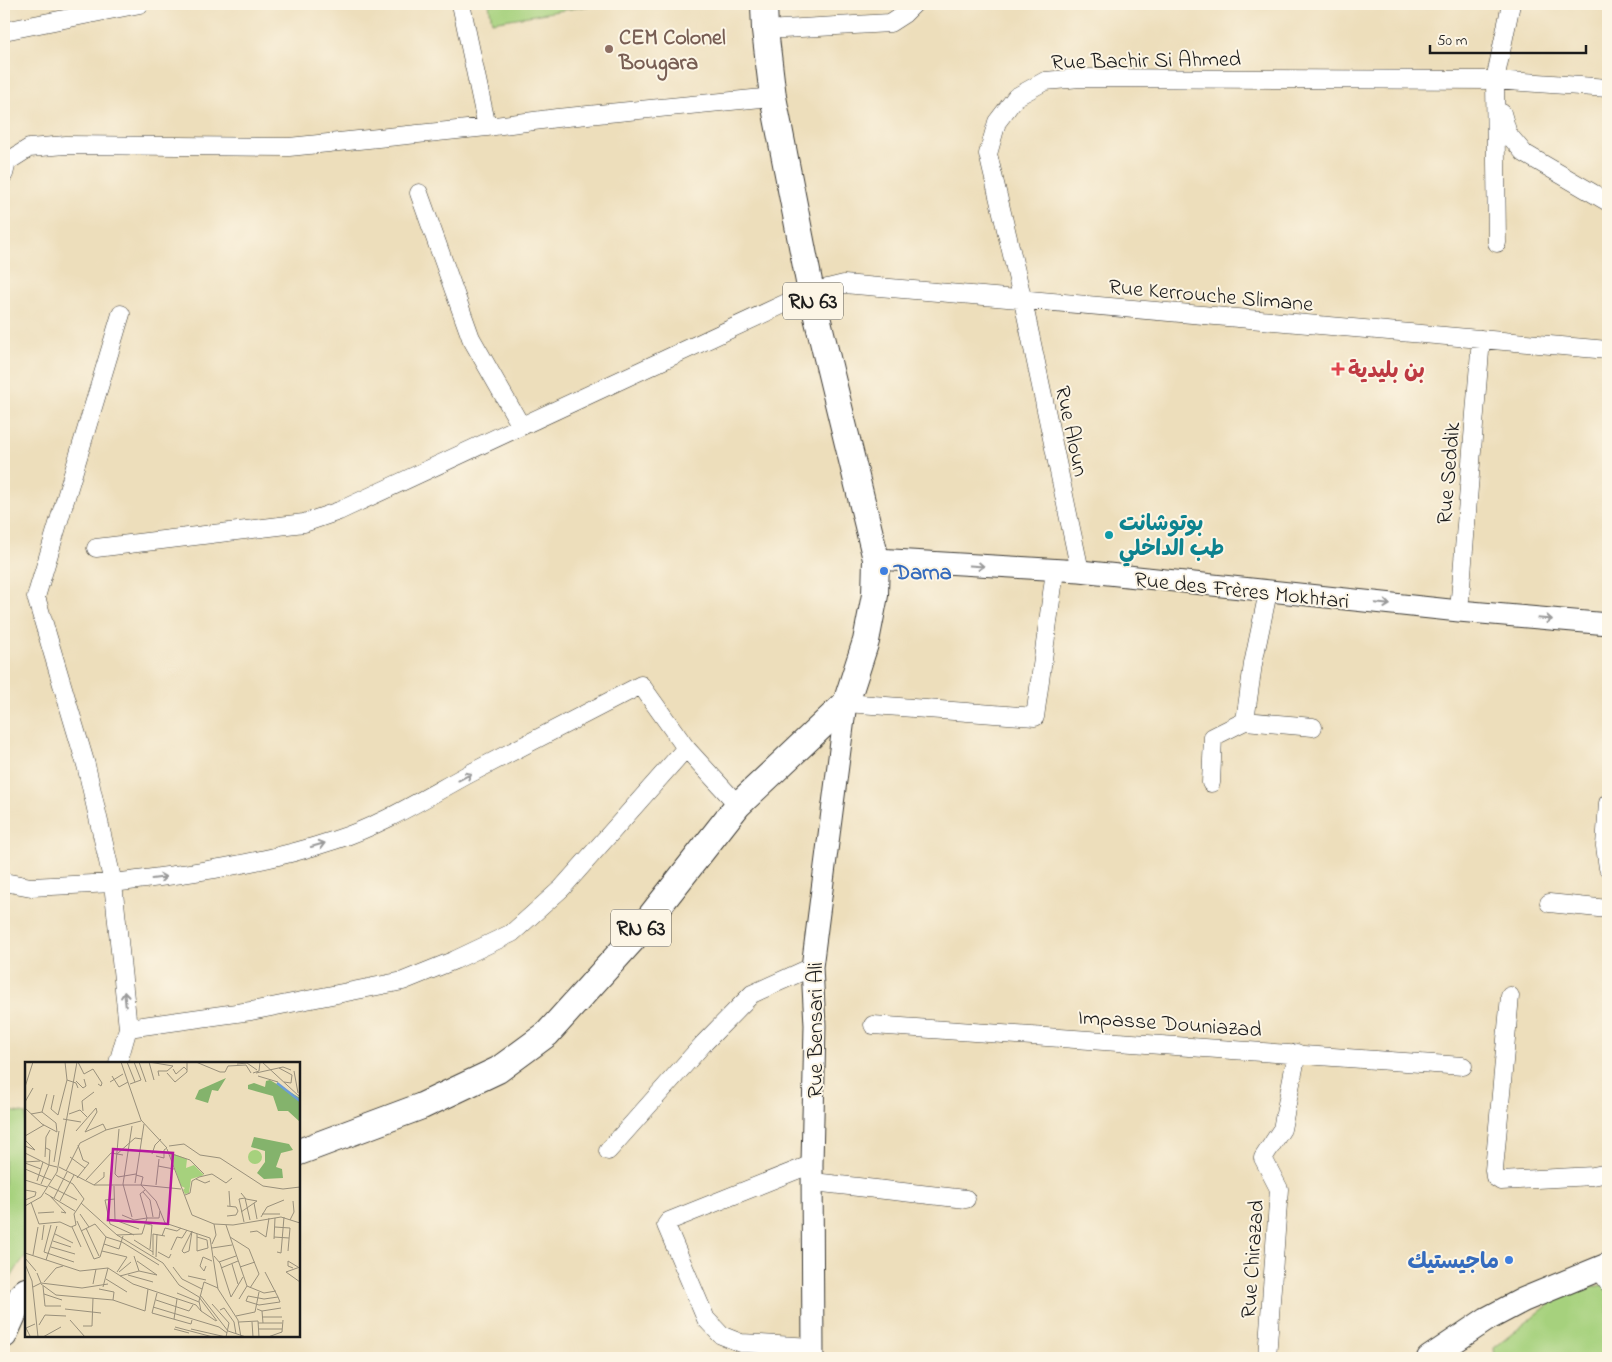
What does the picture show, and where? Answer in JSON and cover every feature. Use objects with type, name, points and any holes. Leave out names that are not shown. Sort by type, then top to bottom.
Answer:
[{"type":"main road","name":"RN 63","points":[[300,1152],[422,1106],[498,1070],[547,1034],[632,940],[738,805],[846,703],[866,641],[875,595],[876,559],[811,292],[773,97],[765,30],[764,4]]},
{"type":"main road","points":[[1429,1358],[1487,1319],[1523,1300],[1605,1272]]},
{"type":"main road","points":[[4,1335],[25,1292]]},
{"type":"street","points":[[4,31],[140,4]]},
{"type":"street","points":[[461,4],[487,127]]},
{"type":"street","points":[[765,30],[890,23],[904,14],[914,4]]},
{"type":"street","points":[[1497,243],[1495,80],[1511,4]]},
{"type":"street","name":"Rue Bachir Si Ahmed","points":[[1023,301],[988,154],[997,122],[1016,97],[1045,80],[1080,78],[1495,80],[1608,88]]},
{"type":"street","points":[[1495,80],[1508,134],[1524,153],[1608,202]]},
{"type":"street","points":[[4,174],[7,162],[29,148],[66,145],[289,147],[773,97]]},
{"type":"street","points":[[420,193],[471,338],[520,426]]},
{"type":"street","name":"Rue Kerrouche Slimane","points":[[96,548],[304,523],[339,512],[811,292],[844,284],[1023,301],[1608,350]]},
{"type":"street","name":"Rue Aloun","points":[[1023,301],[1080,571]]},
{"type":"street","points":[[118,1062],[128,1028],[113,883],[86,765],[36,598],[121,314]]},
{"type":"street","name":"Rue Seddik","points":[[1459,612],[1481,339]]},
{"type":"street","name":"Rue des Frères Mokhtari","points":[[876,559],[1080,571],[1459,612],[1608,624]]},
{"type":"street","points":[[846,703],[1035,717],[1055,571]]},
{"type":"street","points":[[1246,720],[1253,664],[1268,592]]},
{"type":"street","points":[[4,882],[31,887],[113,883],[189,874],[255,862],[335,840],[381,822],[641,685],[686,748],[738,805]]},
{"type":"street","name":"Rue Bensari Ali","points":[[813,1353],[812,1173],[815,1024],[812,967],[846,703]]},
{"type":"street","points":[[1211,783],[1213,737],[1246,720],[1313,727]]},
{"type":"street","points":[[128,1028],[251,1011],[403,981],[455,960],[512,933],[562,888],[686,748]]},
{"type":"street","points":[[1608,803],[1605,846],[1608,868]]},
{"type":"street","points":[[1549,903],[1608,908]]},
{"type":"street","points":[[608,1151],[704,1043],[752,994],[812,967]]},
{"type":"street","points":[[1510,996],[1494,1170],[1495,1177],[1501,1181],[1593,1176],[1608,1173]]},
{"type":"street","name":"Impasse Douniazad","points":[[873,1025],[1463,1066]]},
{"type":"street","name":"Rue Chirazad","points":[[1266,1358],[1279,1190],[1263,1158],[1282,1129],[1296,1054]]},
{"type":"street","points":[[813,1353],[740,1343],[720,1335],[706,1319],[666,1225],[669,1221],[812,1173],[966,1199]]},
{"type":"green space","points":[[489,4],[600,4],[492,22]]},
{"type":"green space","points":[[4,1110],[25,1114],[25,1258],[4,1289]]},
{"type":"green space","points":[[1608,1283],[1608,1358],[1495,1358],[1494,1348],[1557,1298]]},
{"type":"place","name":"CEM Colonel Bougara","points":[[609,49]]},
{"type":"place","name":"بن بليدية","points":[[1338,369]]},
{"type":"place","name":"بوتوشانت طب الداخلي","points":[[1109,535]]},
{"type":"place","name":"Darna","points":[[884,571]]},
{"type":"place","name":"ماجيستيك","points":[[1509,1260]]}]
